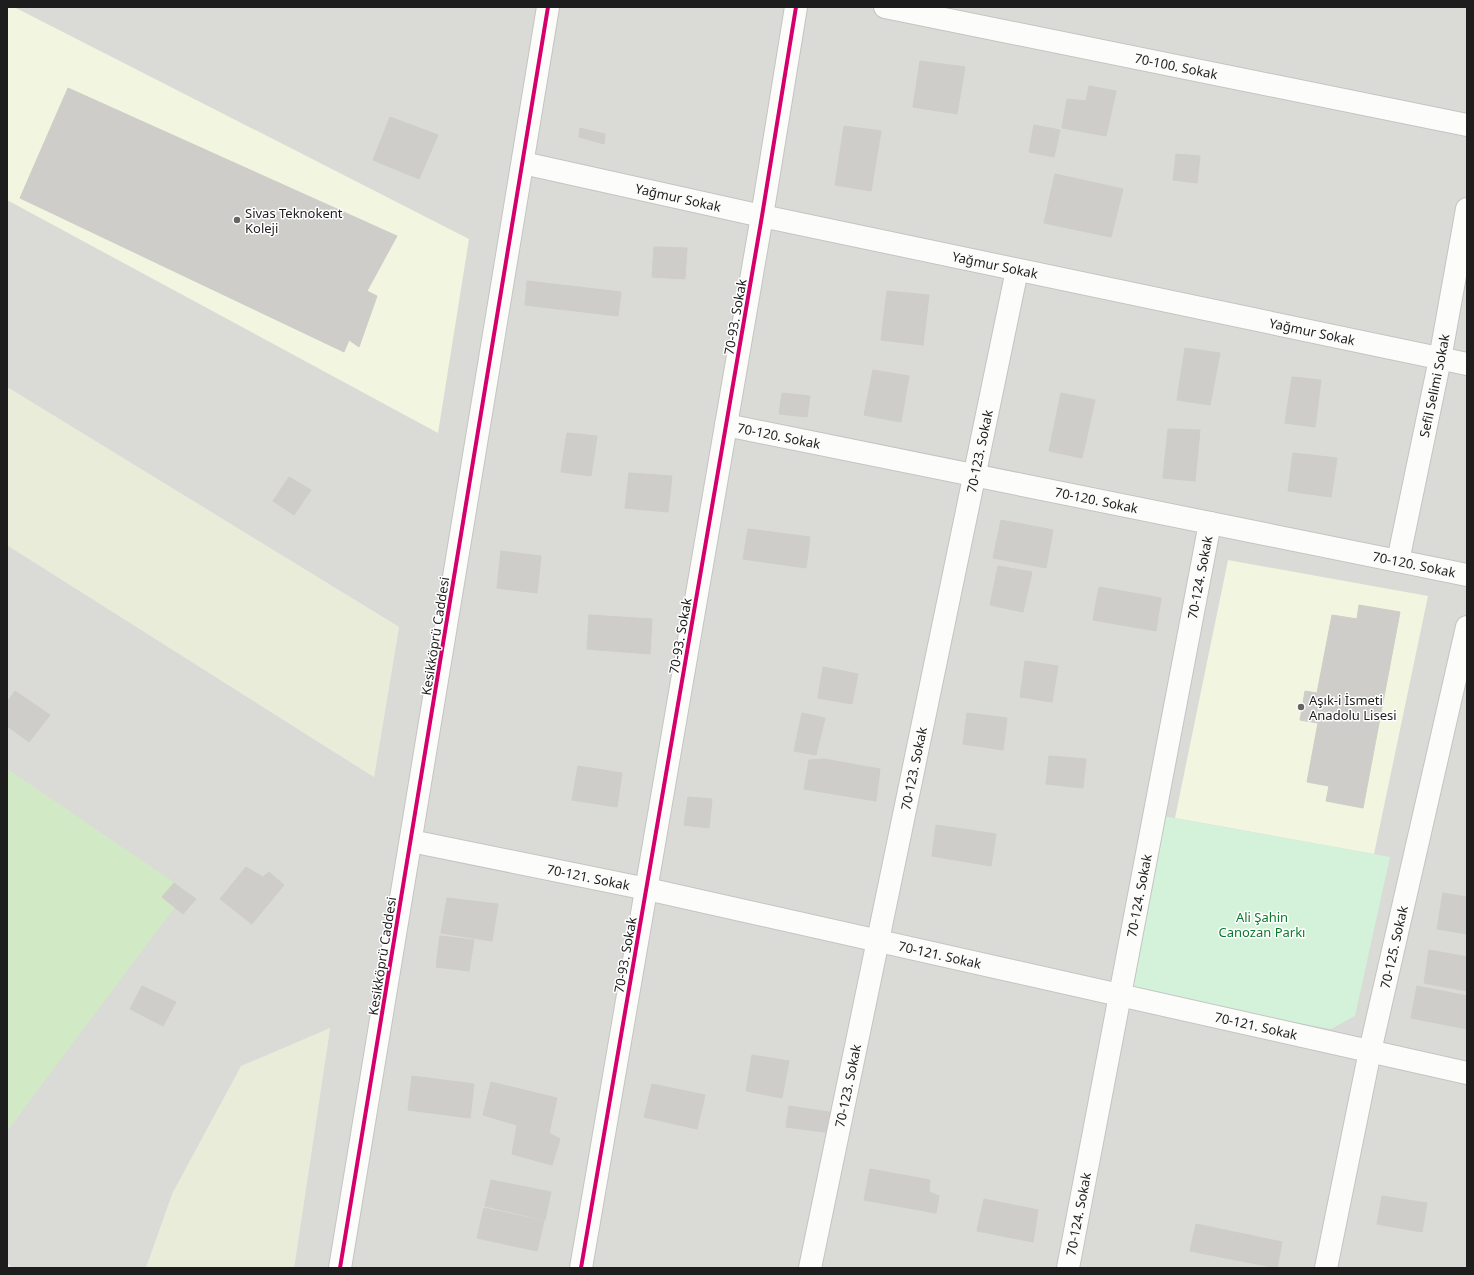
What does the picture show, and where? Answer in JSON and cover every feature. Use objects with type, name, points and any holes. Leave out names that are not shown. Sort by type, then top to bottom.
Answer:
[{"type":"street","name":"Kesikköprü Caddesi","points":[[340,1268],[524,163],[548,7]]},
{"type":"street","name":"70-93. Sokak","points":[[582,1268],[762,216],[796,7]]},
{"type":"street","name":"70-100. Sokak","points":[[885,7],[1467,125]]},
{"type":"street","name":"Yağmur Sokak","points":[[524,163],[762,216],[1467,364]]},
{"type":"street","name":"Sefil Selimi Sokak","points":[[1398,561],[1440,359],[1467,209]]},
{"type":"street","name":"70-123. Sokak","points":[[810,1268],[1017,270]]},
{"type":"street","name":"70-120. Sokak","points":[[726,425],[1467,575]]},
{"type":"street","name":"70-124. Sokak","points":[[1068,1268],[1210,523]]},
{"type":"street","name":"70-125. Sokak","points":[[1326,1268],[1370,1051],[1467,627]]},
{"type":"street","name":"70-121. Sokak","points":[[411,841],[647,889],[1467,1073]]},
{"type":"shaded area","points":[[7,7],[1467,7],[1467,1268],[294,1268],[330,1028],[173,1192],[146,1268],[12,1268],[7,1262],[7,1131],[186,891],[7,769],[7,545],[374,777],[399,627],[7,387]]},
{"type":"shaded area","name":"Sivas Teknokent Koleji","points":[[7,7],[14,7],[469,239],[438,433],[7,200]]},
{"type":"shaded area","points":[[7,387],[399,627],[374,777],[7,545]]},
{"type":"shaded area","name":"Aşık-i İsmeti Anadolu Lisesi","points":[[1228,560],[1428,596],[1374,854],[1175,818]]},
{"type":"shaded area","points":[[330,1028],[294,1268],[146,1268],[173,1192],[241,1066]]},
{"type":"green space","points":[[7,769],[187,891],[7,1131]]},
{"type":"green space","name":"Ali Şahin Canozan Parkı","points":[[1163,816],[1390,857],[1355,1016],[1331,1029],[1130,991]]},
{"type":"building","points":[[920,61],[965,67],[957,114],[913,107]]},
{"type":"building","points":[[1089,86],[1116,91],[1106,136],[1062,128],[1067,99],[1086,101]]},
{"type":"building","points":[[68,88],[397,236],[367,291],[377,296],[359,347],[349,340],[344,352],[20,198]]},
{"type":"building","points":[[390,117],[438,135],[419,179],[373,160]]},
{"type":"building","points":[[1034,125],[1060,130],[1054,157],[1029,152]]},
{"type":"building","points":[[844,126],[881,131],[871,191],[835,185]]},
{"type":"building","points":[[580,128],[605,134],[604,144],[579,137]]},
{"type":"building","points":[[1176,154],[1200,156],[1197,183],[1173,180]]},
{"type":"building","points":[[1055,174],[1123,189],[1111,237],[1044,223]]},
{"type":"building","points":[[654,247],[687,248],[685,279],[652,277]]},
{"type":"building","points":[[527,281],[621,292],[618,316],[525,305]]},
{"type":"building","points":[[887,291],[929,295],[923,345],[881,340]]},
{"type":"building","points":[[1185,348],[1220,353],[1210,405],[1177,400]]},
{"type":"building","points":[[873,370],[909,376],[901,422],[864,415]]},
{"type":"building","points":[[1292,377],[1321,380],[1315,427],[1285,423]]},
{"type":"building","points":[[782,393],[810,396],[807,417],[779,414]]},
{"type":"building","points":[[1061,393],[1095,400],[1082,458],[1049,451]]},
{"type":"building","points":[[1168,429],[1200,430],[1195,481],[1163,478]]},
{"type":"building","points":[[567,433],[597,436],[591,476],[561,472]]},
{"type":"building","points":[[1293,453],[1337,458],[1331,497],[1288,491]]},
{"type":"building","points":[[629,473],[672,476],[668,512],[625,508]]},
{"type":"building","points":[[289,477],[311,490],[294,515],[273,501]]},
{"type":"building","points":[[1001,520],[1053,530],[1046,568],[993,558]]},
{"type":"building","points":[[748,529],[810,537],[806,568],[743,559]]},
{"type":"building","points":[[501,551],[541,556],[537,593],[497,588]]},
{"type":"building","points":[[998,566],[1032,572],[1023,612],[990,605]]},
{"type":"building","points":[[1099,587],[1161,598],[1156,631],[1093,620]]},
{"type":"building","points":[[1359,605],[1400,612],[1363,808],[1326,801],[1329,786],[1307,782],[1318,723],[1300,720],[1305,691],[1317,693],[1332,615],[1357,619]]},
{"type":"building","points":[[589,615],[652,619],[650,654],[587,649]]},
{"type":"building","points":[[1025,661],[1058,666],[1052,702],[1020,697]]},
{"type":"building","points":[[823,667],[858,674],[852,704],[818,698]]},
{"type":"building","points":[[15,691],[50,715],[29,742],[7,726],[7,702]]},
{"type":"building","points":[[802,713],[825,718],[816,755],[794,751]]},
{"type":"building","points":[[967,713],[1007,718],[1003,750],[963,744]]},
{"type":"building","points":[[1049,756],[1086,759],[1083,788],[1046,784]]},
{"type":"building","points":[[824,759],[880,769],[876,801],[804,789],[809,760]]},
{"type":"building","points":[[578,766],[622,773],[617,807],[572,800]]},
{"type":"building","points":[[688,797],[712,799],[709,828],[684,825]]},
{"type":"building","points":[[936,825],[996,834],[991,866],[932,856]]},
{"type":"building","points":[[246,867],[263,877],[269,872],[284,885],[252,924],[220,899]]},
{"type":"building","points":[[174,883],[196,899],[183,914],[162,897]]},
{"type":"building","points":[[1443,893],[1467,897],[1467,934],[1437,929]]},
{"type":"building","points":[[447,898],[498,904],[492,941],[441,933]]},
{"type":"building","points":[[440,936],[474,940],[469,971],[436,967]]},
{"type":"building","points":[[1429,950],[1467,957],[1467,991],[1424,983]]},
{"type":"building","points":[[142,986],[176,1002],[163,1026],[130,1009]]},
{"type":"building","points":[[1417,986],[1467,996],[1467,1029],[1411,1018]]},
{"type":"building","points":[[752,1055],[789,1061],[782,1098],[746,1091]]},
{"type":"building","points":[[412,1076],[474,1084],[470,1118],[408,1110]]},
{"type":"building","points":[[491,1082],[557,1098],[549,1133],[560,1139],[552,1165],[512,1154],[517,1125],[483,1115]]},
{"type":"building","points":[[652,1084],[705,1095],[697,1129],[644,1117]]},
{"type":"building","points":[[789,1106],[835,1113],[832,1133],[786,1127]]},
{"type":"building","points":[[870,1169],[930,1180],[929,1192],[939,1196],[936,1213],[864,1200]]},
{"type":"building","points":[[491,1180],[551,1192],[545,1220],[485,1206]]},
{"type":"building","points":[[1382,1196],[1427,1203],[1422,1232],[1377,1224]]},
{"type":"building","points":[[984,1199],[1038,1210],[1033,1242],[977,1231]]},
{"type":"building","points":[[484,1208],[544,1221],[537,1251],[477,1238]]},
{"type":"building","points":[[1196,1224],[1282,1242],[1277,1268],[1190,1251]]},
{"type":"cycle path","points":[[340,1268],[548,7]]},
{"type":"cycle path","points":[[581,1268],[762,216],[796,7]]},
{"type":"place","name":"Sivas Teknokent Koleji","points":[[237,220]]},
{"type":"place","name":"Aşık-i İsmeti Anadolu Lisesi","points":[[1301,707]]}]
